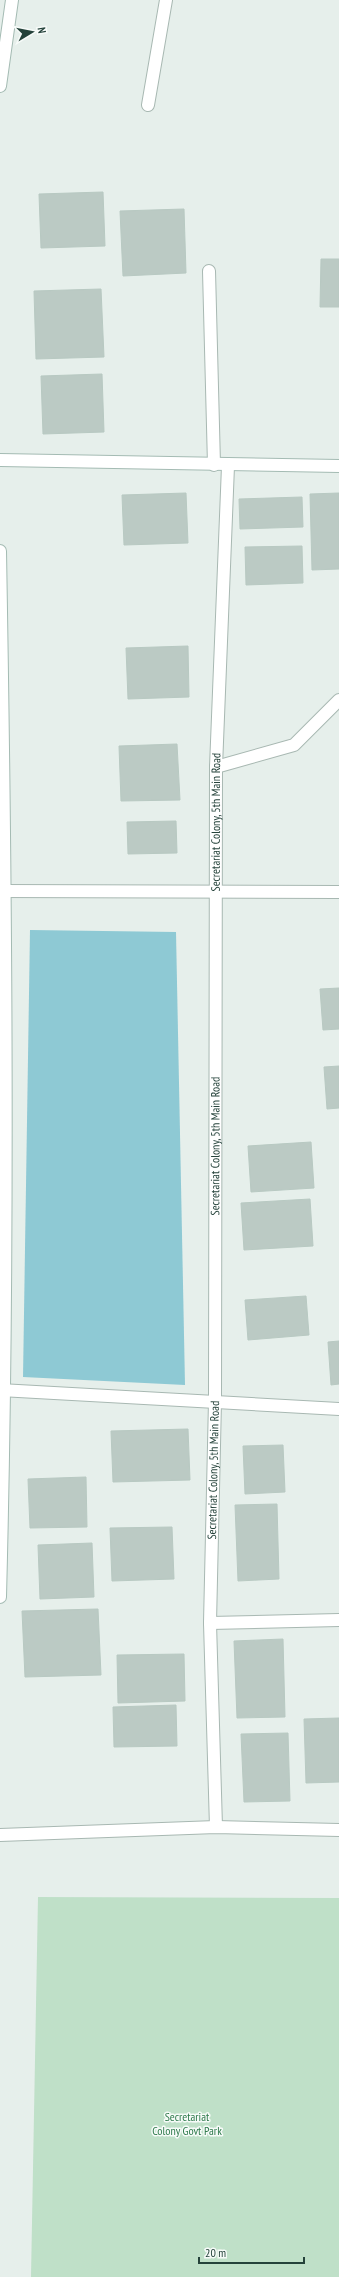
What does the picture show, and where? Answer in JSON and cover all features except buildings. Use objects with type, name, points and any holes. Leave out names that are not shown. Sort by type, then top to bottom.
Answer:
[{"type":"street","points":[[0,86],[4,19],[12,0]]},
{"type":"street","points":[[148,105],[166,0]]},
{"type":"street","points":[[209,271],[214,465]]},
{"type":"street","points":[[0,460],[228,466],[339,466]]},
{"type":"street","name":"Secretariat Colony, 5th Main Road","points":[[216,1827],[210,1623],[215,1401],[216,767],[228,466]]},
{"type":"street","points":[[0,550],[3,891],[3,1390],[0,1597]]},
{"type":"street","points":[[216,767],[294,745],[339,700]]},
{"type":"street","points":[[3,891],[215,893],[339,892]]},
{"type":"street","points":[[3,1390],[339,1409]]},
{"type":"street","points":[[210,1623],[339,1620]]},
{"type":"street","points":[[0,1835],[216,1827],[339,1830]]},
{"type":"green space","name":"Secretariat Colony Govt Park","points":[[38,1897],[339,1898],[339,2277],[31,2277]]},
{"type":"water","points":[[30,930],[176,932],[185,1385],[23,1377]]}]
